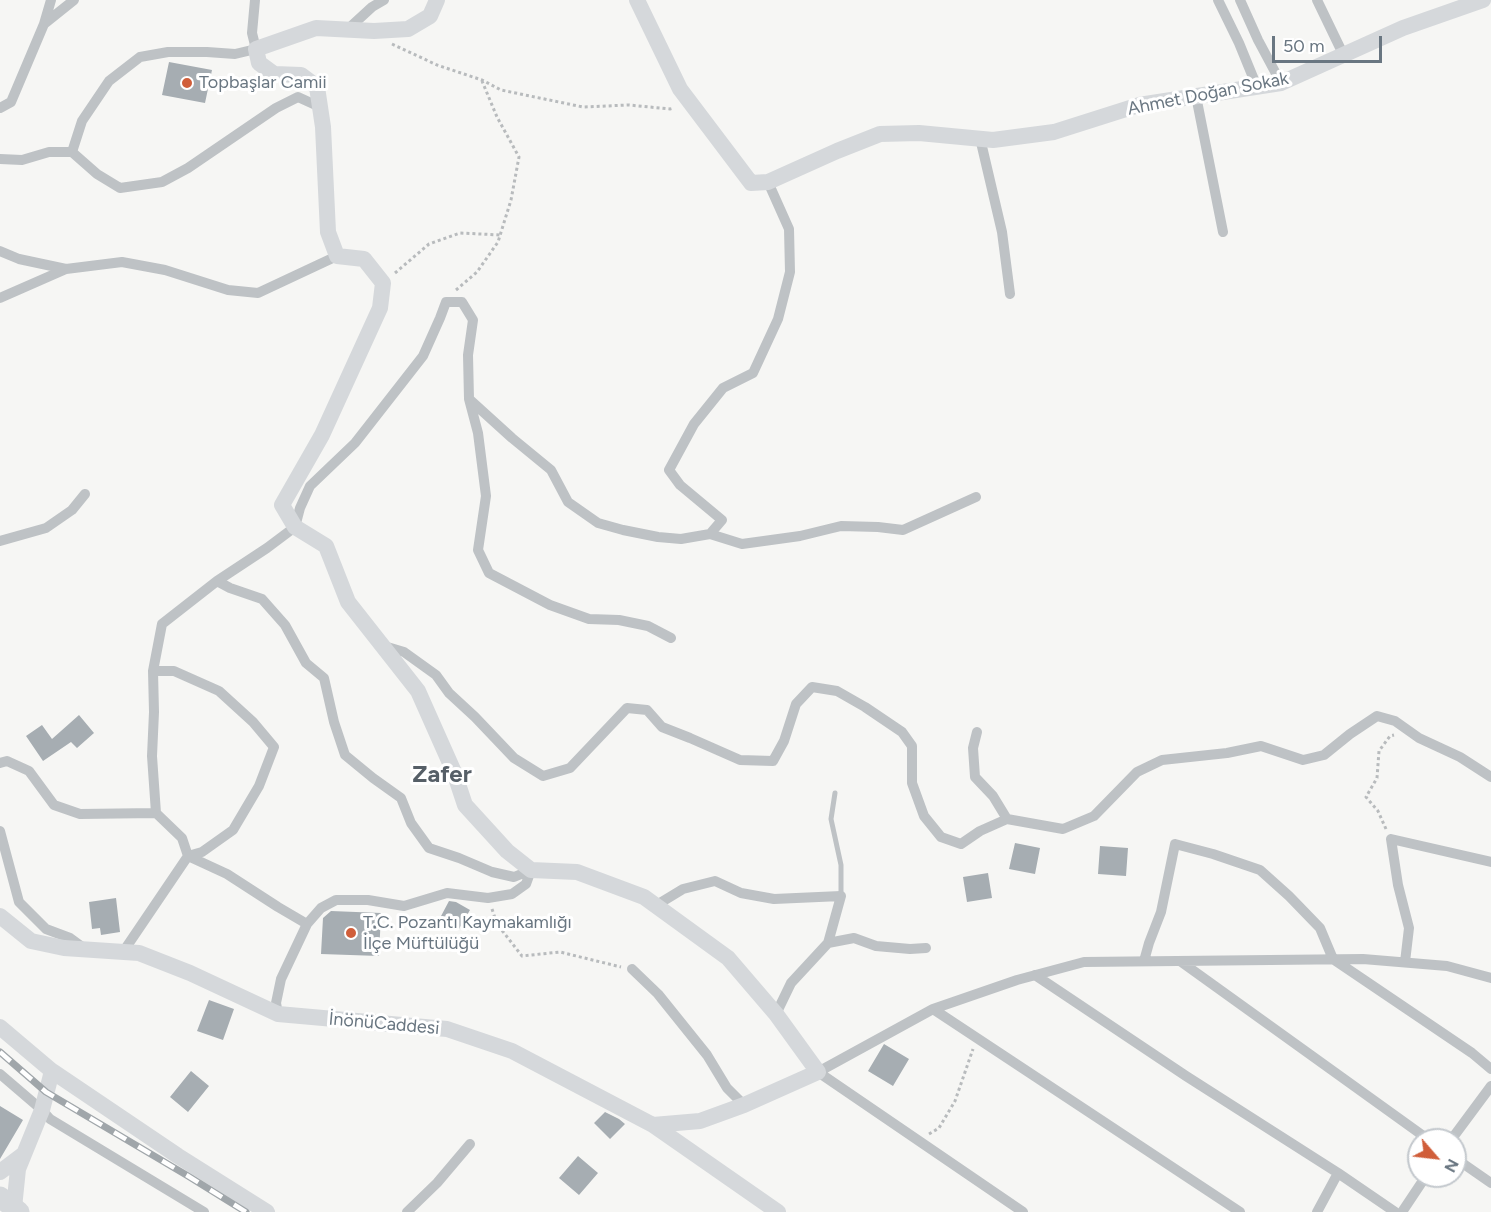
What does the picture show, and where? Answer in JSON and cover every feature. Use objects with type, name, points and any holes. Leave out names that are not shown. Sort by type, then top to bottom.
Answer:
[{"type":"street","points":[[0,108],[11,102],[44,24],[51,0]]},
{"type":"street","points":[[44,24],[74,0]]},
{"type":"street","points":[[255,0],[252,33],[259,63],[274,74],[301,75],[317,87],[323,127],[328,232],[337,256]]},
{"type":"street","points":[[347,30],[372,7],[384,0]]},
{"type":"street","points":[[72,152],[82,121],[109,81],[140,57],[168,52],[235,54],[316,28],[374,31],[408,29],[430,16],[437,0]]},
{"type":"street","points":[[637,0],[680,89],[751,183],[768,182],[789,229],[790,272],[778,319],[753,373],[723,388],[694,424],[669,470],[680,485],[722,520],[710,534]]},
{"type":"street","points":[[1218,0],[1257,87]]},
{"type":"street","points":[[1240,0],[1281,83]]},
{"type":"street","points":[[1317,0],[1344,56]]},
{"type":"street","name":"Ahmet Doğan Sokak","points":[[768,182],[880,134],[919,133],[993,140],[1054,132],[1139,105],[1281,83],[1403,28],[1483,0]]},
{"type":"street","points":[[0,159],[22,160],[49,152],[72,152],[97,174],[120,188],[162,182],[188,168],[276,108],[298,96],[320,106]]},
{"type":"street","points":[[1196,96],[1223,232]]},
{"type":"street","points":[[980,138],[1002,232],[1010,294]]},
{"type":"street","points":[[0,252],[19,259],[66,268],[122,262],[165,270],[228,290],[258,293],[337,256],[364,259],[382,283],[380,308],[322,435],[282,505],[295,527],[326,546],[348,602],[418,691],[454,772],[465,805],[507,851],[531,870]]},
{"type":"street","points":[[0,298],[66,268]]},
{"type":"street","points":[[307,924],[227,874],[188,856],[182,838],[156,813],[152,756],[153,671],[162,624],[217,581],[295,527],[300,508],[310,486],[355,443],[423,356],[446,302],[462,302],[472,320],[468,355],[469,399],[478,433],[486,496],[478,550],[489,573],[550,605],[589,619],[619,620],[648,626],[671,638]]},
{"type":"street","points":[[469,399],[551,470],[568,502],[598,524],[658,537],[681,539],[710,534],[742,544],[800,536],[841,526],[903,530],[976,497]]},
{"type":"street","points":[[0,541],[46,528],[72,510],[85,494]]},
{"type":"street","points":[[217,581],[230,588],[262,598],[285,625],[306,663],[324,678],[334,722],[345,755],[401,798],[411,823],[429,848],[492,872],[514,877],[531,870],[577,872],[644,897],[728,958],[776,1014],[818,1072],[1023,1212]]},
{"type":"street","points":[[381,645],[404,652],[436,675],[449,693],[513,758],[543,776],[570,768],[627,708],[647,710],[662,727],[740,760],[773,761],[784,741],[796,704],[813,687],[837,691],[902,732],[912,746],[912,783],[924,816],[941,837],[962,844],[980,831],[1007,819],[1062,829],[1094,816],[1137,772],[1162,760],[1227,753],[1261,746],[1303,760],[1324,755],[1377,716],[1395,721],[1419,738],[1460,757],[1491,777]]},
{"type":"street","points":[[123,952],[188,856],[202,852],[233,830],[259,786],[274,747],[253,722],[219,691],[174,671],[153,671]]},
{"type":"street","points":[[977,732],[973,748],[975,777],[993,796],[1007,819]]},
{"type":"street","points":[[0,763],[7,761],[29,771],[54,805],[80,814],[156,813]]},
{"type":"street","points":[[0,831],[19,902],[46,929],[70,938],[86,950]]},
{"type":"street","points":[[1405,962],[1409,928],[1398,885],[1391,839],[1491,862]]},
{"type":"street","points":[[1144,961],[1161,912],[1175,844],[1214,854],[1260,870],[1320,928],[1334,959],[1472,1053],[1491,1069]]},
{"type":"street","points":[[278,1014],[276,1003],[281,979],[307,924],[321,908],[336,900],[368,900],[404,906],[447,893],[488,898],[512,894],[526,884],[531,870]]},
{"type":"street","points":[[656,906],[683,889],[715,881],[741,893],[774,899],[841,896],[828,943],[791,983],[776,1014]]},
{"type":"street","name":"İnönüCaddesi","points":[[0,916],[31,941],[64,948],[139,953],[190,973],[278,1014],[447,1029],[512,1051],[653,1125],[778,1212]]},
{"type":"street","points":[[828,943],[855,938],[876,946],[926,948]]},
{"type":"street","points":[[653,1125],[700,1121],[744,1105],[818,1072],[933,1009],[1017,980],[1084,962],[1363,959],[1447,966],[1491,978]]},
{"type":"street","points":[[1180,961],[1412,1128]]},
{"type":"street","points":[[632,969],[658,994],[707,1055],[727,1088],[744,1105]]},
{"type":"street","points":[[1035,975],[1395,1212]]},
{"type":"street","points":[[933,1009],[1240,1212]]},
{"type":"street","points":[[0,1027],[52,1071],[178,1156],[267,1212]]},
{"type":"street","points":[[12,1207],[18,1169],[42,1110],[52,1071]]},
{"type":"street","points":[[0,1074],[50,1119],[204,1212]]},
{"type":"street","points":[[1459,1128],[1491,1086]]},
{"type":"street","points":[[407,1212],[437,1183],[470,1144]]},
{"type":"street","points":[[0,1172],[25,1153]]},
{"type":"street","points":[[1467,1166],[1491,1183]]},
{"type":"street","points":[[1317,1212],[1338,1173]]},
{"type":"street","points":[[1402,1212],[1418,1188]]},
{"type":"lane","points":[[835,793],[831,819],[841,865],[841,896]]},
{"type":"path","points":[[374,31],[396,47],[437,65],[482,80],[501,90],[583,107],[629,105],[670,109],[691,104]]},
{"type":"path","points":[[446,302],[455,290],[477,272],[498,242],[511,200],[519,157],[497,117],[482,80]]},
{"type":"path","points":[[382,283],[429,244],[460,233],[500,235]]},
{"type":"path","points":[[1391,839],[1378,811],[1366,797],[1377,778],[1379,751],[1390,736],[1414,735]]},
{"type":"path","points":[[488,898],[497,924],[522,956],[560,952],[632,969]]},
{"type":"path","points":[[918,1141],[939,1128],[955,1101],[977,1039]]},
{"type":"building","name":"Topbaşlar Camii","points":[[169,62],[212,70],[205,103],[162,95]]},
{"type":"building","points":[[79,715],[94,733],[77,748],[71,742],[43,761],[26,736],[42,725],[52,739]]},
{"type":"building","points":[[1015,843],[1040,848],[1035,874],[1009,869]]},
{"type":"building","points":[[1100,846],[1128,848],[1126,876],[1098,874]]},
{"type":"building","points":[[988,873],[992,898],[967,902],[963,877]]},
{"type":"building","points":[[116,898],[120,932],[101,935],[100,928],[92,929],[89,902]]},
{"type":"building","points":[[449,901],[456,902],[470,910],[459,929],[440,918]]},
{"type":"building","name":"T.C. Pozantı Kaymakamlığı İlçe Müftülüğü","points":[[331,911],[381,913],[379,956],[321,954],[323,918]]},
{"type":"building","points":[[209,1000],[234,1009],[223,1040],[197,1031]]},
{"type":"building","points":[[884,1044],[909,1059],[893,1086],[868,1071]]},
{"type":"building","points":[[191,1071],[209,1086],[188,1112],[170,1097]]},
{"type":"building","points":[[0,1106],[23,1120],[0,1159]]},
{"type":"building","points":[[605,1112],[625,1124],[610,1139],[594,1123]]},
{"type":"building","points":[[578,1156],[598,1173],[579,1195],[559,1178]]},
{"type":"railway","points":[[0,1052],[46,1092],[246,1212]]},
{"type":"place","name":"Topbaşlar Camii","points":[[187,83]]},
{"type":"place","name":"T.C. Pozantı Kaymakamlığı İlçe Müftülüğü","points":[[351,933]]},
{"type":"district","name":"Zafer","points":[[442,775]]}]
